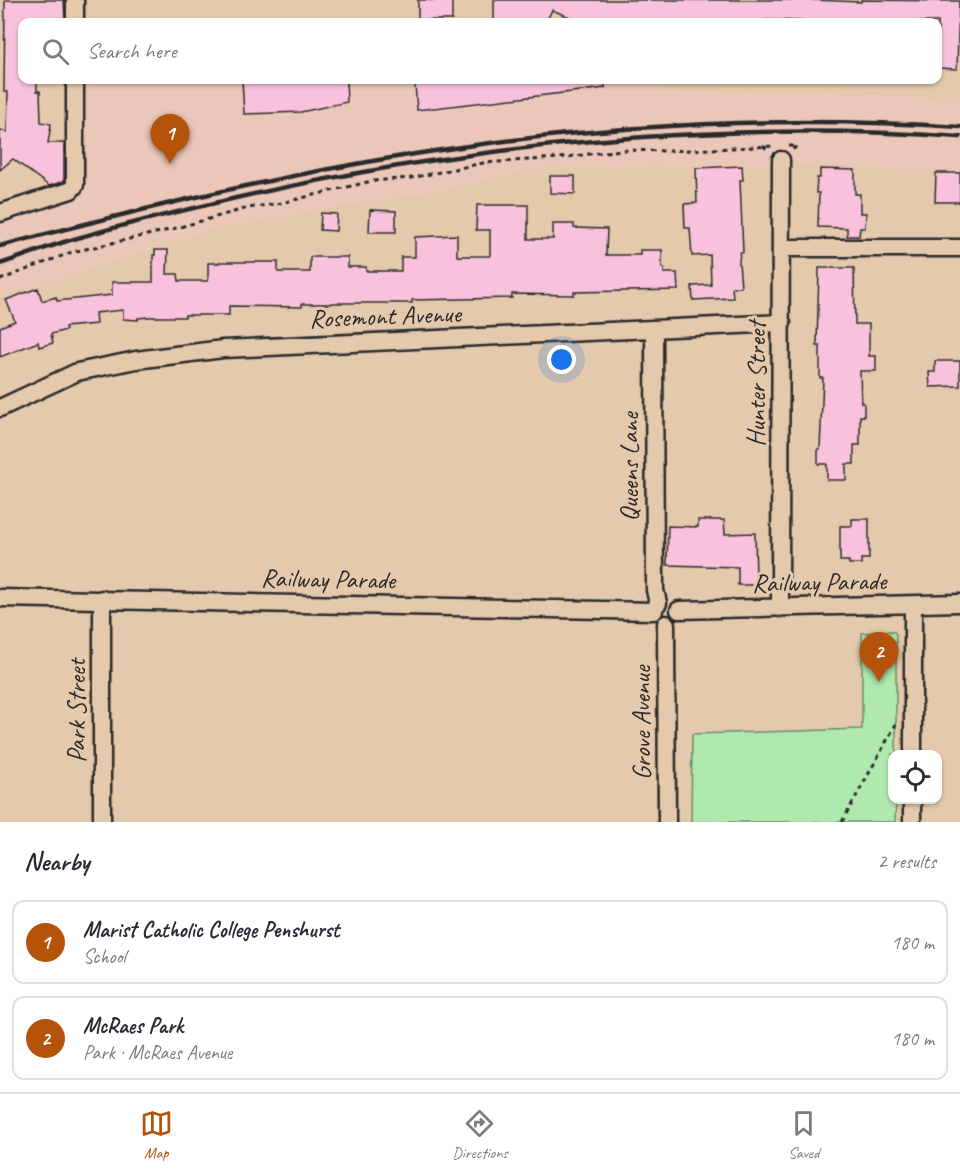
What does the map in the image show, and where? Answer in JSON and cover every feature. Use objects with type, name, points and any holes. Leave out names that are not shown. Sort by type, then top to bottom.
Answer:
[{"type":"street","points":[[75,0],[75,18]]},
{"type":"street","points":[[0,213],[71,190],[75,185],[75,84]]},
{"type":"street","name":"Hunter Street","points":[[780,151],[782,248],[780,608]]},
{"type":"street","points":[[782,248],[960,248]]},
{"type":"street","name":"Rosemont Avenue","points":[[0,408],[77,372],[136,360],[223,349],[782,323]]},
{"type":"street","name":"Queens Lane","points":[[654,330],[656,607]]},
{"type":"street","name":"Railway Parade","points":[[0,598],[656,607]]},
{"type":"street","name":"Park Street","points":[[102,599],[102,822]]},
{"type":"street","points":[[664,600],[672,601],[679,610],[676,620],[666,624],[656,619],[656,607],[664,600]]},
{"type":"street","name":"Railway Parade","points":[[679,610],[960,603]]},
{"type":"street","points":[[913,605],[913,750]]},
{"type":"street","name":"Grove Avenue","points":[[666,624],[667,822]]},
{"type":"street","points":[[912,804],[912,822]]},
{"type":"path","points":[[0,280],[82,249],[169,230],[248,208],[281,203],[372,181],[411,178],[483,163],[559,158],[621,150],[780,151]]},
{"type":"path","points":[[842,822],[900,718],[913,717]]},
{"type":"shaded area","points":[[83,84],[666,84],[666,94],[814,90],[960,101],[960,172],[781,164],[546,167],[445,189],[212,229],[0,297],[0,223],[85,196]]},
{"type":"green space","points":[[893,631],[896,634],[896,750],[888,750],[888,804],[896,804],[895,822],[691,822],[692,734],[862,729],[862,633]]},
{"type":"building","points":[[5,0],[64,0],[65,18],[18,18],[18,84],[37,84],[37,91],[40,91],[41,122],[51,124],[48,143],[64,143],[64,181],[49,186],[13,159],[0,170],[0,130],[7,132],[8,92],[4,92]]},
{"type":"building","points":[[418,0],[452,0],[452,18],[418,18]]},
{"type":"building","points":[[494,0],[959,1],[957,69],[942,68],[942,18],[572,18],[552,10],[548,18],[494,18]]},
{"type":"building","points":[[242,84],[346,84],[347,102],[301,112],[244,114]]},
{"type":"building","points":[[415,84],[605,84],[605,88],[417,110]]},
{"type":"building","points":[[742,166],[743,180],[740,180],[743,252],[740,252],[739,262],[741,287],[732,287],[733,298],[693,300],[692,286],[711,285],[710,255],[692,256],[690,228],[685,228],[684,204],[697,203],[696,168]]},
{"type":"building","points":[[820,169],[855,170],[855,194],[860,194],[860,213],[866,213],[865,228],[860,228],[859,236],[847,236],[847,228],[818,227],[819,193],[816,193]]},
{"type":"building","points":[[936,173],[960,173],[960,202],[935,202]]},
{"type":"building","points":[[550,176],[575,176],[575,194],[550,193]]},
{"type":"building","points":[[477,205],[528,205],[528,239],[553,239],[553,224],[574,224],[574,228],[607,229],[606,255],[640,255],[640,250],[662,250],[664,273],[677,273],[678,290],[574,292],[574,295],[512,294],[512,298],[412,300],[412,303],[302,304],[302,307],[229,306],[229,315],[148,317],[138,318],[138,320],[123,319],[123,310],[95,313],[96,324],[65,327],[66,330],[51,334],[53,343],[39,347],[38,342],[0,357],[0,327],[15,321],[6,300],[38,288],[42,301],[56,297],[57,301],[112,295],[112,282],[153,282],[155,250],[168,250],[167,274],[178,274],[179,281],[208,281],[208,263],[219,262],[278,262],[278,272],[310,272],[310,257],[348,257],[348,267],[366,267],[366,271],[401,271],[401,257],[415,257],[415,237],[457,235],[457,256],[490,256],[490,230],[476,230]]},
{"type":"building","points":[[370,210],[396,211],[396,232],[369,232]]},
{"type":"building","points":[[321,213],[337,214],[336,231],[320,230]]},
{"type":"building","points":[[819,268],[854,268],[855,324],[869,324],[869,356],[876,356],[876,371],[860,371],[861,403],[864,403],[864,416],[860,416],[860,445],[854,445],[854,464],[846,464],[846,480],[827,480],[827,464],[818,464],[823,378],[820,378],[820,346],[817,346]]},
{"type":"building","points":[[935,361],[960,361],[960,386],[930,387],[929,372],[935,372]]},
{"type":"building","points":[[852,519],[869,519],[869,559],[861,559],[861,564],[840,561],[840,526],[852,526]]},
{"type":"building","points":[[698,520],[724,520],[725,534],[755,533],[756,580],[753,585],[738,585],[738,567],[667,565],[668,526],[698,527]]},
{"type":"railway","points":[[0,246],[258,183],[482,144],[686,125],[823,122],[960,127]]},
{"type":"railway","points":[[0,264],[94,233],[236,198],[325,179],[505,150],[596,141],[778,132],[960,137]]},
{"type":"place","name":"Marist Catholic College Penshurst","points":[[170,164]]},
{"type":"place","name":"McRaes Park","points":[[879,682]]}]
